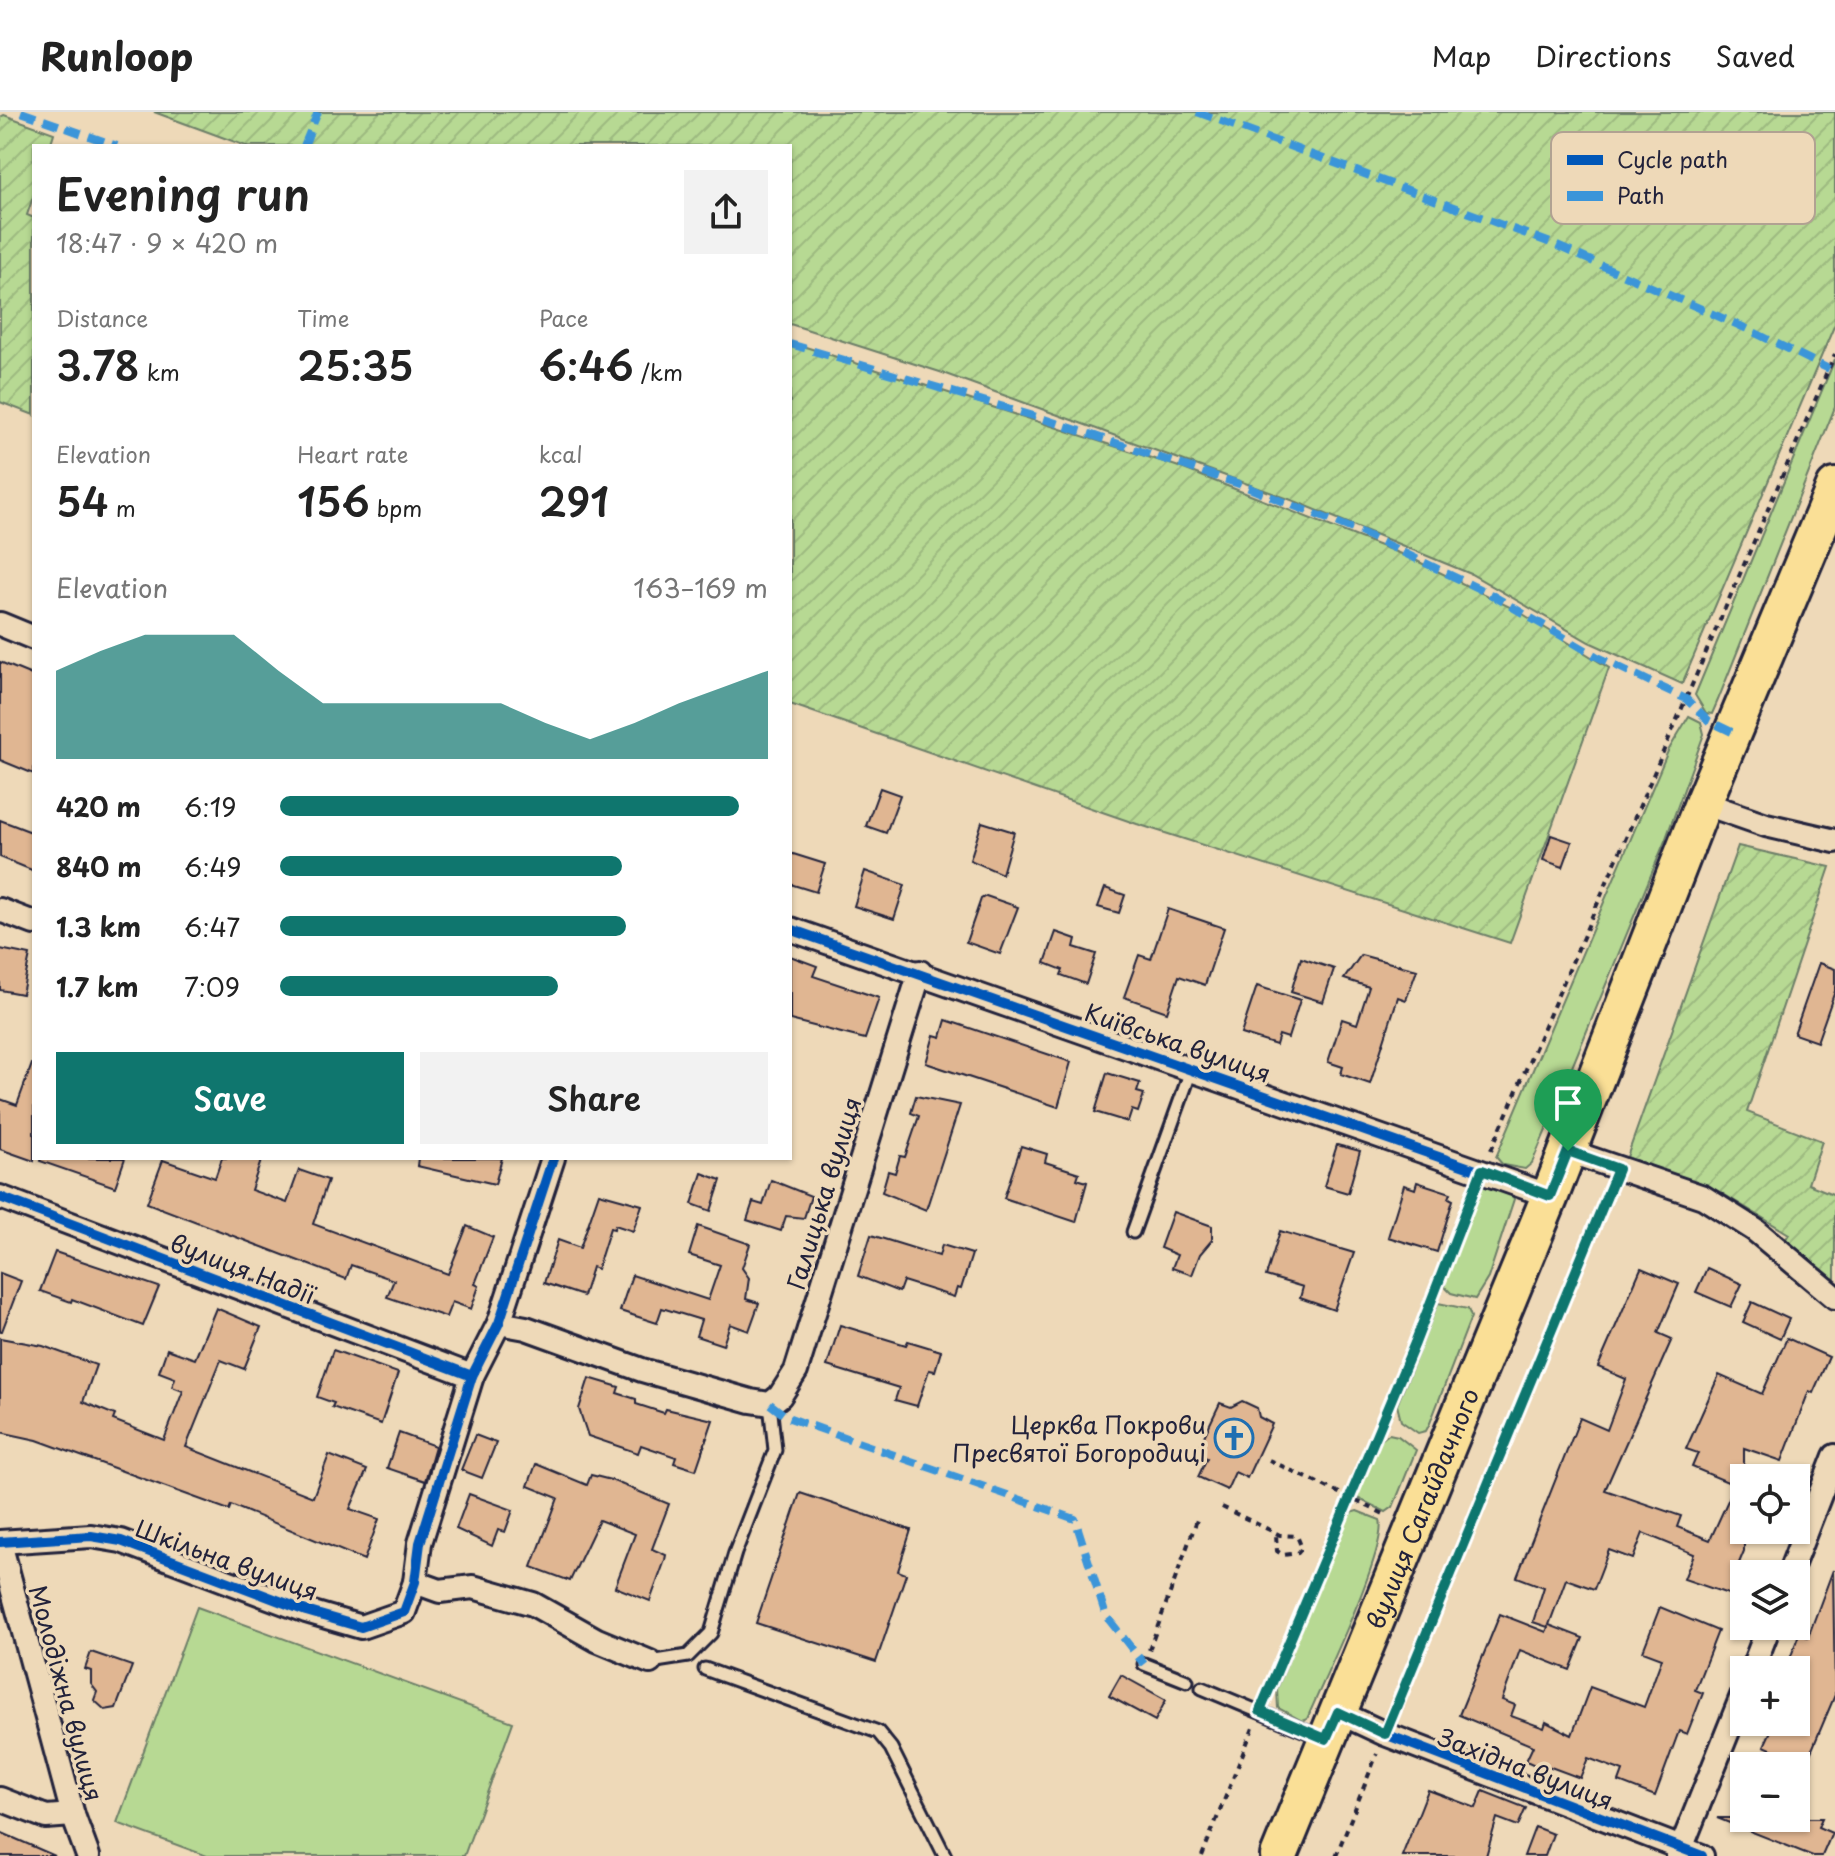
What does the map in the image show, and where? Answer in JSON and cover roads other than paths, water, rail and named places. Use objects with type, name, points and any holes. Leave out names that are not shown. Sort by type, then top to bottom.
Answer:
[{"type":"main road","name":"вулиця Сагайдачного","points":[[1279,1856],[1550,1196],[1703,803],[1835,487]]},
{"type":"street","points":[[0,624],[32,637]]},
{"type":"street","points":[[1703,803],[1766,825],[1835,841]]},
{"type":"street","points":[[0,910],[32,922]]},
{"type":"street","name":"Київська вулиця","points":[[792,930],[920,972],[1550,1196]]},
{"type":"street","name":"Галицька вулиця","points":[[760,1402],[780,1396],[796,1371],[920,972]]},
{"type":"street","points":[[1566,1155],[1703,1197],[1755,1230],[1835,1297]]},
{"type":"street","points":[[552,1160],[499,1323],[472,1376],[420,1543],[415,1582],[440,1591],[473,1587],[533,1604],[597,1640],[650,1662]]},
{"type":"street","name":"вулиця Надії","points":[[0,1197],[472,1376]]},
{"type":"street","points":[[499,1323],[526,1328],[642,1370],[760,1402]]},
{"type":"street","points":[[1794,1560],[1835,1456]]},
{"type":"street","name":"Шкільна вулиця","points":[[0,1542],[91,1536],[121,1541],[306,1611],[361,1627],[404,1612],[415,1582]]},
{"type":"street","name":"Молодіжна вулиця","points":[[0,1542],[73,1815],[88,1856]]},
{"type":"street","name":"Західна вулиця","points":[[1332,1726],[1385,1734],[1687,1853]]},
{"type":"street","points":[[1687,1853],[1730,1731]]},
{"type":"street","points":[[0,1799],[46,1817],[73,1815]]},
{"type":"lane","points":[[1133,1232],[1192,1068]]},
{"type":"lane","points":[[650,1662],[688,1656],[711,1633],[735,1553],[775,1450],[760,1402]]},
{"type":"lane","points":[[1144,1664],[1187,1681]]},
{"type":"lane","points":[[705,1669],[878,1732],[891,1748],[935,1830],[945,1856]]},
{"type":"lane","points":[[1202,1688],[1260,1711],[1332,1726]]},
{"type":"place","name":"Церква Покрови Пресвятої Богородиці","points":[[1234,1438]]}]
